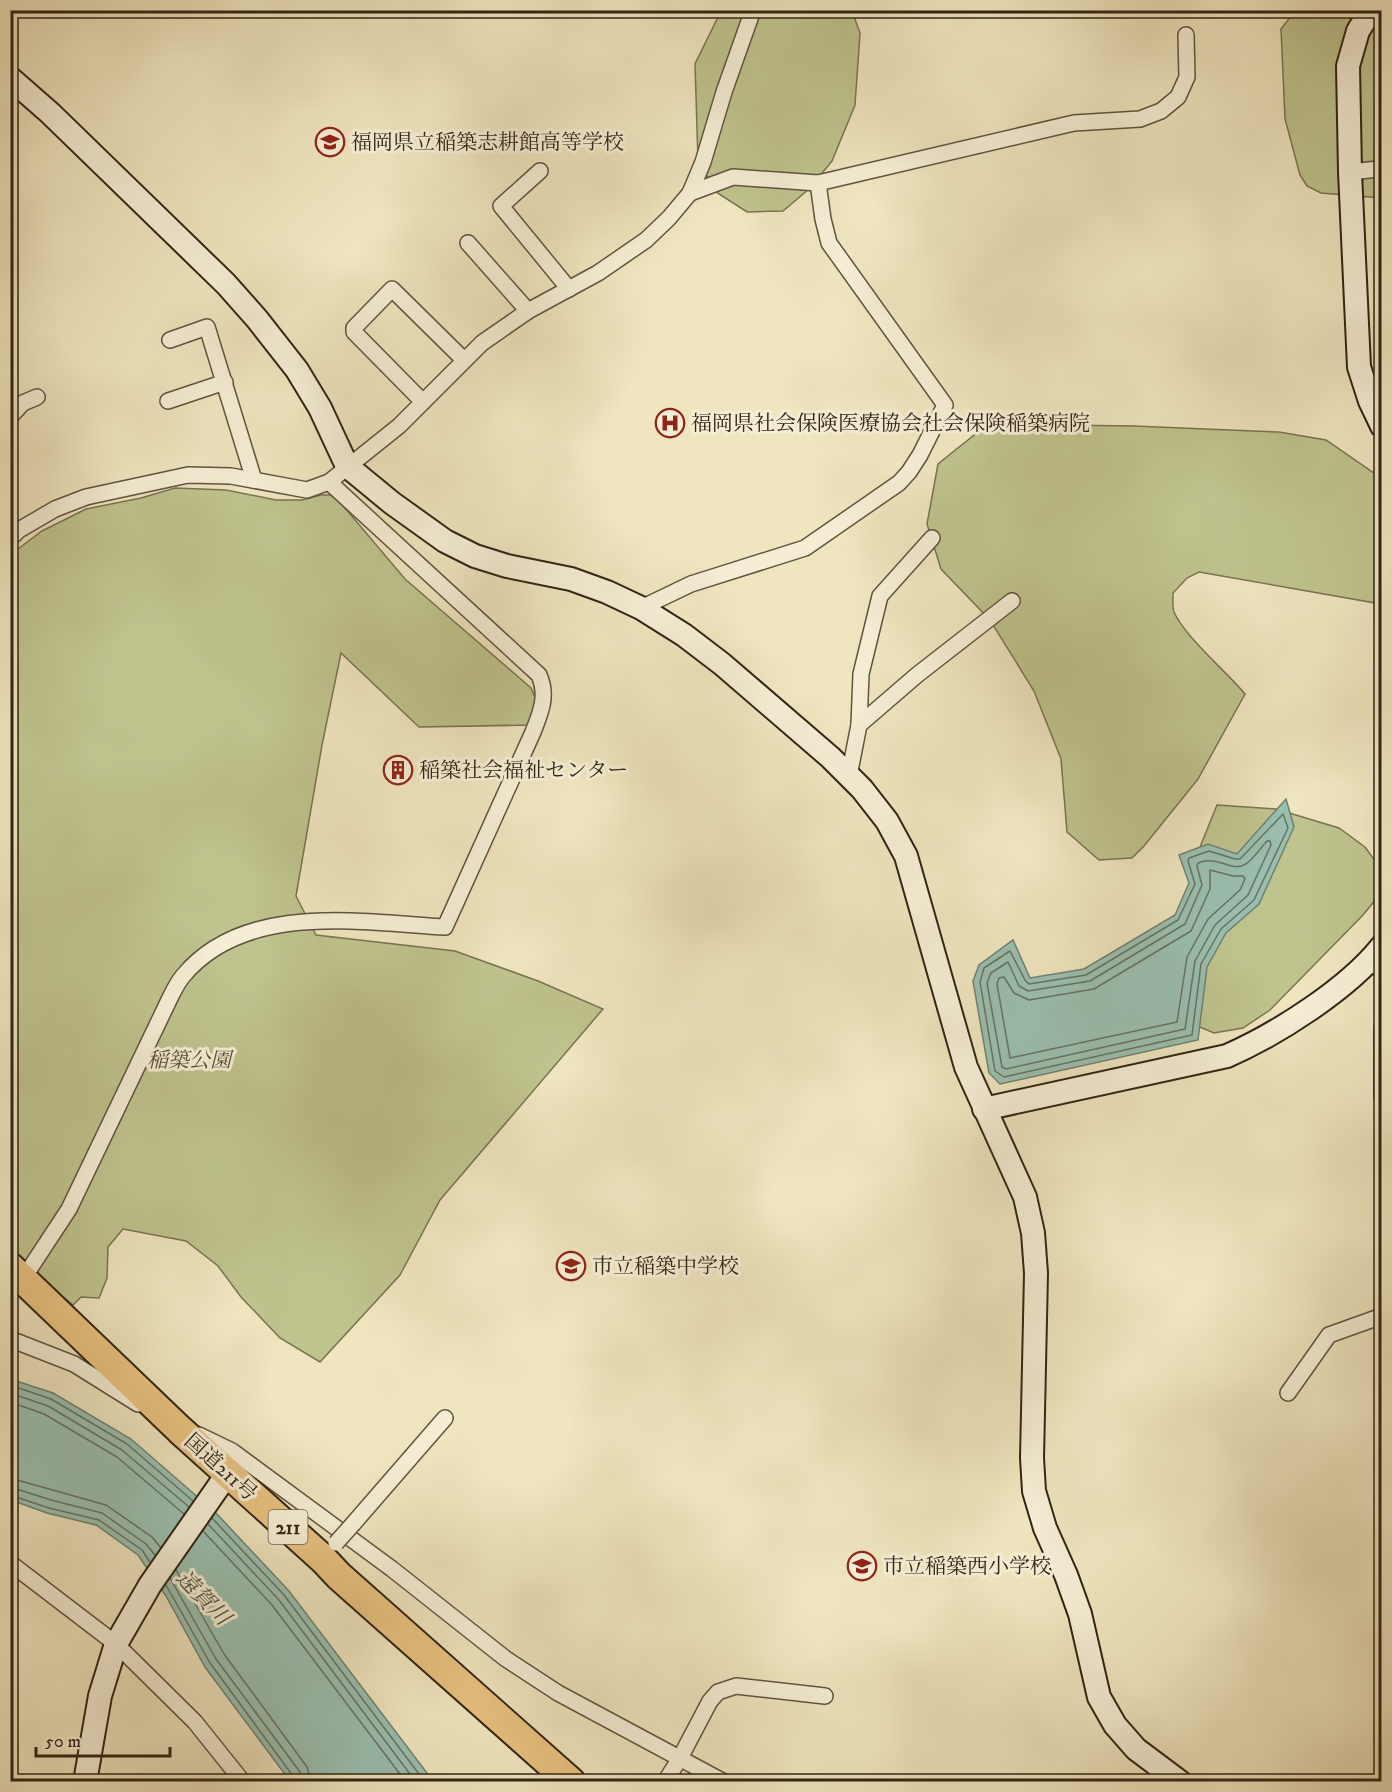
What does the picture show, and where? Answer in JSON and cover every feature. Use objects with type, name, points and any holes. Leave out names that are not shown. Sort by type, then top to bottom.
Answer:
[{"type":"highway","name":"国道211号","points":[[17,1273],[180,1430],[223,1479],[329,1551],[348,1584],[571,1782]]},
{"type":"street","points":[[10,539],[19,530],[55,509],[86,497],[188,475],[231,476],[308,490],[329,483],[347,466],[399,426],[482,343],[528,311],[598,273],[646,240],[669,219],[690,193],[703,162],[727,83],[753,10]]},
{"type":"street","points":[[1371,10],[1358,31],[1348,66],[1350,172],[1359,368],[1370,401],[1382,426]]},
{"type":"street","points":[[690,193],[733,177],[819,183],[1074,123],[1140,119],[1161,111],[1178,97],[1187,77],[1186,35]]},
{"type":"street","points":[[10,78],[226,284],[258,320],[279,346],[320,408],[347,466],[392,503],[445,541],[475,556],[507,566],[571,579],[607,592],[641,608],[684,635],[722,664],[849,776],[887,821],[906,856],[966,1067],[1025,1197],[1033,1233],[1036,1273],[1032,1458],[1034,1491],[1045,1528],[1080,1614],[1099,1697],[1115,1725],[1136,1749],[1180,1782]]},
{"type":"street","points":[[1350,172],[1382,170]]},
{"type":"street","points":[[540,171],[501,206],[569,289]]},
{"type":"street","points":[[641,608],[691,584],[805,548],[899,483],[909,472],[945,405],[829,243],[823,219],[819,183]]},
{"type":"street","points":[[468,243],[528,311]]},
{"type":"street","points":[[423,402],[354,332],[354,328],[392,289],[464,360]]},
{"type":"street","points":[[170,340],[207,327],[254,480]]},
{"type":"street","points":[[168,401],[225,382]]},
{"type":"street","points":[[10,417],[23,403],[38,397]]},
{"type":"street","points":[[17,1273],[69,1209],[181,978],[217,946],[269,926],[327,920],[445,927],[533,732],[543,706],[544,686],[539,675],[329,483]]},
{"type":"street","points":[[849,776],[859,725],[861,674],[879,596],[932,538]]},
{"type":"street","points":[[859,725],[917,675],[1012,601]]},
{"type":"street","points":[[984,1109],[1227,1056],[1259,1042],[1378,959]]},
{"type":"street","points":[[1382,1028],[1382,1096]]},
{"type":"street","points":[[1288,1393],[1329,1335],[1382,1316]]},
{"type":"street","points":[[10,1339],[75,1364],[180,1430],[200,1436],[232,1451],[392,1569],[506,1659],[558,1693],[724,1782]]},
{"type":"street","points":[[329,1551],[445,1418]]},
{"type":"street","points":[[85,1782],[100,1696],[116,1644],[150,1585],[223,1479]]},
{"type":"street","points":[[10,1563],[116,1644],[195,1722],[243,1782]]},
{"type":"street","points":[[665,1782],[710,1701],[718,1692],[735,1686],[825,1696]]},
{"type":"green space","points":[[721,11],[852,11],[860,33],[855,105],[832,161],[809,189],[783,211],[747,212],[716,192],[698,160],[695,64]]},
{"type":"green space","points":[[1303,11],[1314,11],[1381,24],[1381,198],[1321,193],[1307,186],[1300,175],[1285,119],[1281,29],[1291,16]]},
{"type":"green space","points":[[988,424],[1134,426],[1279,432],[1326,440],[1381,478],[1381,604],[1199,572],[1187,578],[1173,593],[1173,610],[1179,622],[1245,694],[1198,779],[1132,858],[1099,860],[1067,832],[1061,759],[1034,691],[990,620],[941,569],[927,524],[938,464]]},
{"type":"green space","name":"稲築公園","points":[[175,488],[226,490],[276,500],[302,500],[321,495],[334,495],[405,579],[531,688],[537,702],[531,725],[419,727],[341,653],[322,745],[296,896],[316,935],[455,951],[538,981],[603,1009],[440,1200],[400,1275],[320,1362],[280,1338],[241,1297],[218,1266],[186,1241],[123,1229],[108,1247],[107,1278],[99,1298],[81,1297],[73,1305],[31,1270],[11,1246],[10,555],[42,531],[86,509],[141,498]]},
{"type":"green space","points":[[1217,805],[1276,809],[1339,828],[1365,847],[1381,869],[1381,893],[1363,915],[1270,1010],[1243,1028],[1214,1033],[1183,1020],[1198,852]]},
{"type":"water","points":[[1286,799],[1294,827],[1259,904],[1226,933],[1207,967],[1198,1040],[1000,1084],[989,1073],[973,981],[979,965],[1013,940],[1030,978],[1084,969],[1175,915],[1189,883],[1179,855],[1208,844],[1237,854]]},
{"type":"water","name":"遠賀川","points":[[10,1379],[53,1393],[131,1439],[216,1513],[289,1591],[433,1781],[290,1781],[205,1667],[166,1596],[138,1555],[96,1525],[47,1513],[11,1500]]},
{"type":"place","name":"福岡県立稲築志耕館高等学校","points":[[330,142]]},
{"type":"place","name":"福岡県社会保険医療協会社会保険稲築病院","points":[[670,423]]},
{"type":"place","name":"稲築社会福祉センター","points":[[398,770]]},
{"type":"place","name":"市立稲築中学校","points":[[571,1266]]},
{"type":"place","name":"市立稲築西小学校","points":[[862,1566]]}]
